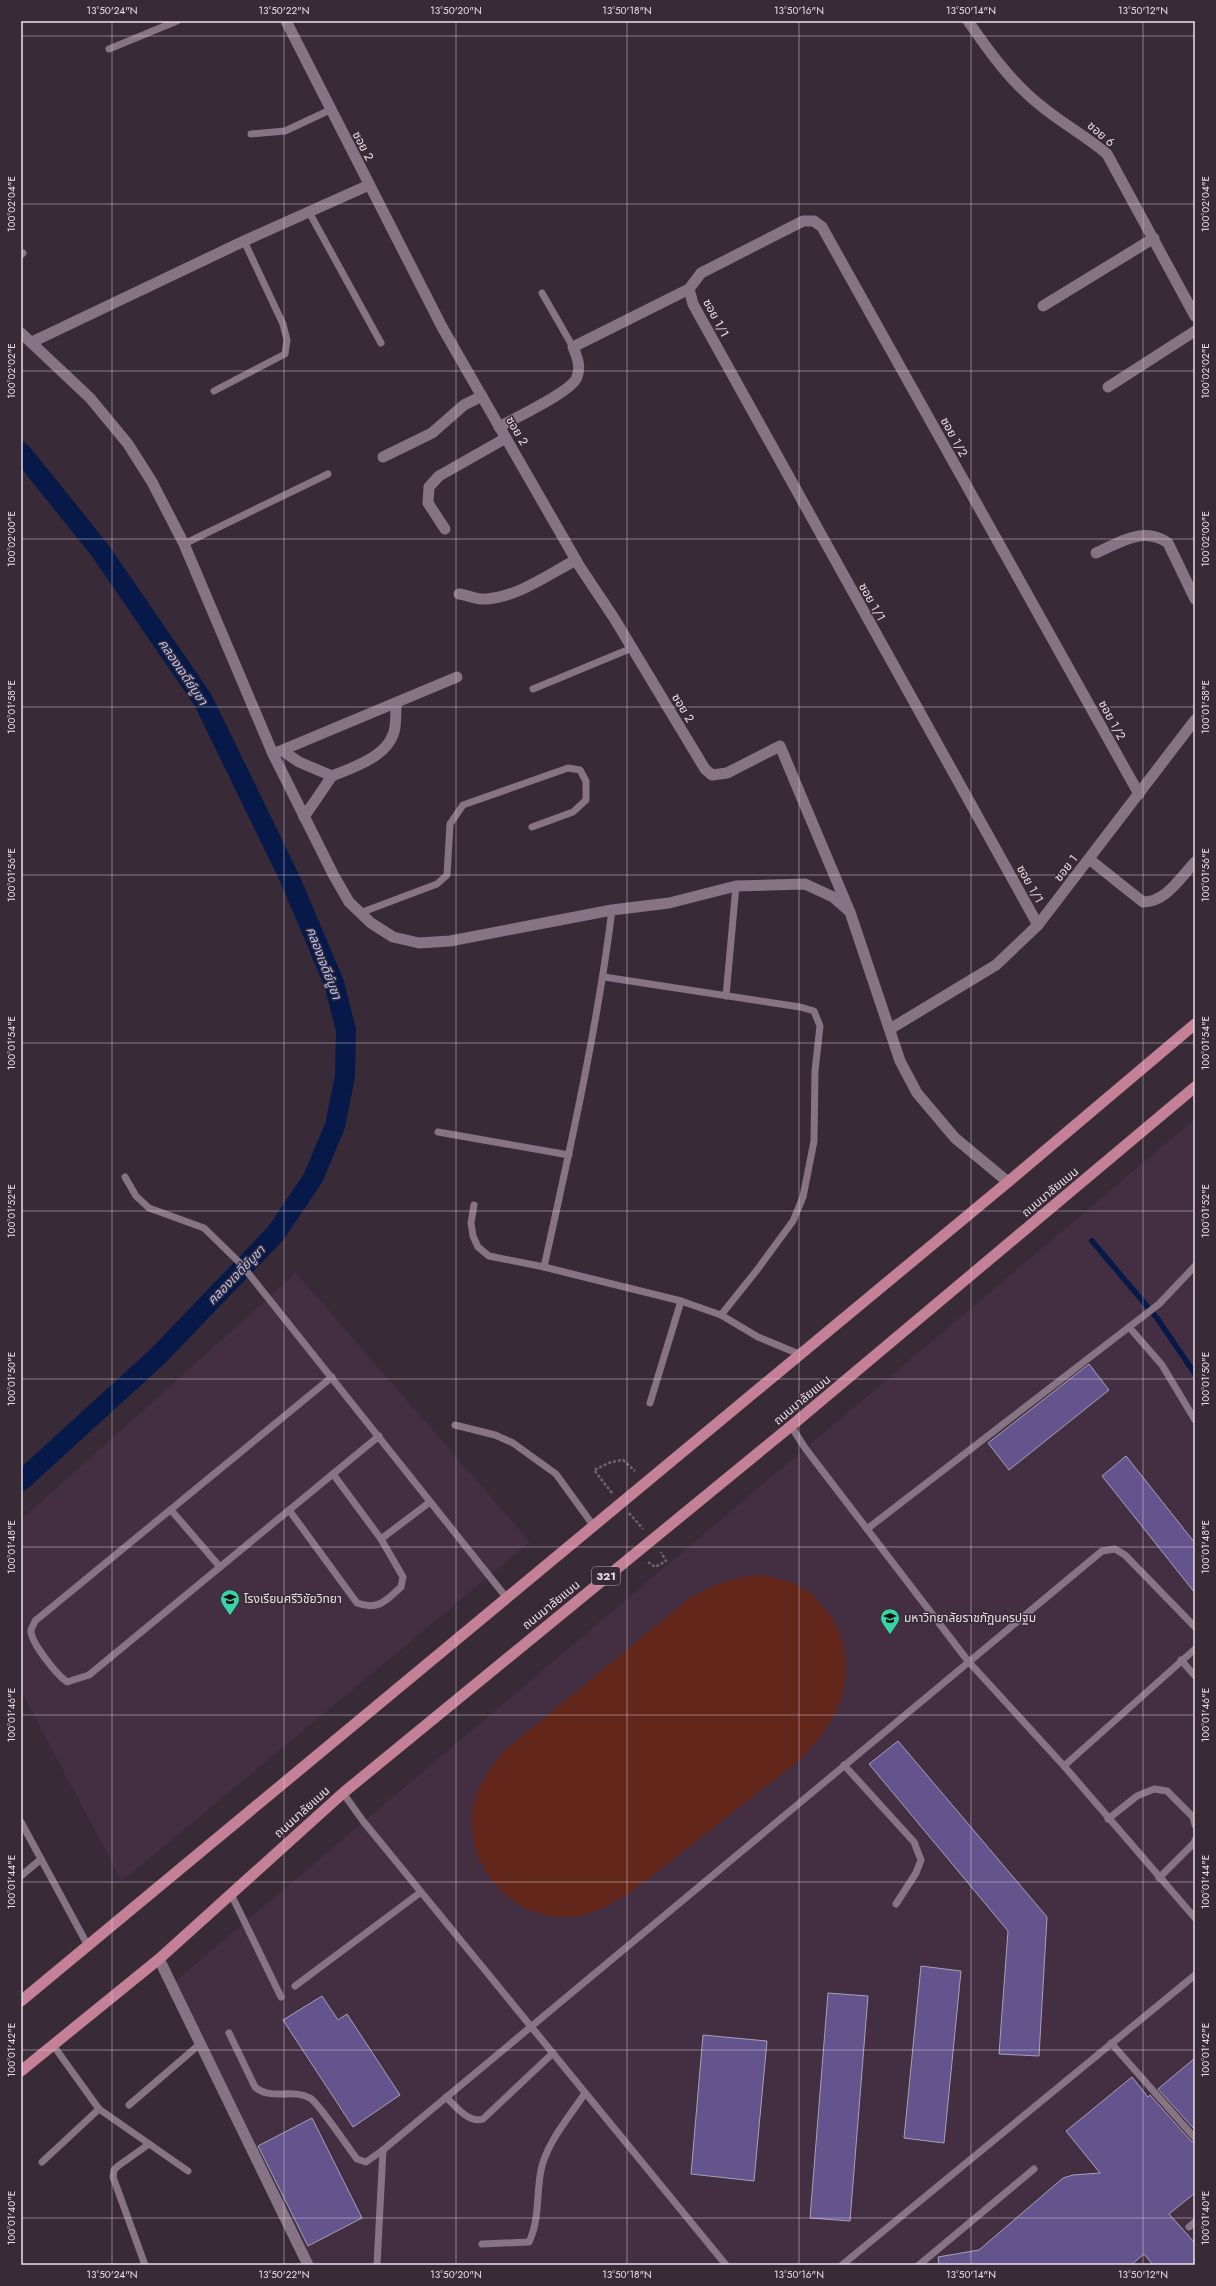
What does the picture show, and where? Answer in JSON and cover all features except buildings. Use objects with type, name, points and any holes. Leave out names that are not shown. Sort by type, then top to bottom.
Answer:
[{"type":"highway","points":[[21,2001],[87,1944],[1008,1182],[1195,1024]]},
{"type":"highway","name":"ถนนมาลัยแมน","points":[[21,2071],[159,1958],[343,1793],[791,1426],[1195,1087]]},
{"type":"street","name":"ซอย 2","points":[[286,21],[330,110],[442,327],[576,560],[632,648],[705,769],[712,774],[727,773],[780,746],[850,912]]},
{"type":"street","name":"ซอย 6","points":[[968,21],[1008,75],[1044,109],[1087,137],[1107,154],[1154,238],[1195,316]]},
{"type":"street","points":[[32,342],[244,241],[369,185]]},
{"type":"street","name":"ซอย 1/2","points":[[689,289],[701,273],[804,222],[814,221],[822,227],[1139,794]]},
{"type":"street","points":[[1043,306],[1154,238]]},
{"type":"street","points":[[500,427],[572,386],[579,369],[579,361],[573,347],[689,289]]},
{"type":"street","name":"ซอย 1/1","points":[[689,289],[693,304],[1038,925]]},
{"type":"street","points":[[1108,387],[1195,331]]},
{"type":"street","points":[[21,333],[90,398],[128,444],[152,482],[184,544],[278,752],[304,816],[334,876],[349,902],[371,923],[393,937],[419,943],[450,941],[612,910],[669,903],[736,886],[805,884],[833,897],[850,912],[900,1061],[917,1093],[955,1138],[1008,1182]]},
{"type":"street","points":[[383,457],[432,433],[464,405],[482,396]]},
{"type":"street","points":[[445,529],[428,502],[429,486],[439,476],[506,438]]},
{"type":"street","points":[[1096,553],[1138,535],[1161,538],[1168,543],[1195,599]]},
{"type":"street","points":[[459,594],[486,599],[507,594],[530,585],[576,560]]},
{"type":"street","points":[[278,752],[457,677]]},
{"type":"street","points":[[304,816],[332,776],[363,764],[386,747],[395,729],[396,703]]},
{"type":"street","name":"ซอย 1","points":[[890,1029],[996,965],[1038,925],[1195,720]]},
{"type":"street","points":[[278,752],[332,776]]},
{"type":"street","points":[[1089,859],[1143,902],[1154,902],[1168,892],[1195,862]]},
{"type":"street","points":[[159,1958],[308,2265]]},
{"type":"lane","points":[[108,49],[177,21]]},
{"type":"lane","points":[[251,134],[284,131],[330,110]]},
{"type":"lane","points":[[309,212],[381,343]]},
{"type":"lane","points":[[214,391],[284,354],[287,340],[283,324],[244,241]]},
{"type":"lane","points":[[542,293],[573,347]]},
{"type":"lane","points":[[184,544],[328,474]]},
{"type":"lane","points":[[534,689],[632,648]]},
{"type":"lane","points":[[360,913],[437,884],[447,874],[450,824],[463,805],[568,768],[580,770],[586,781],[586,800],[573,812],[532,827]]},
{"type":"lane","points":[[726,996],[736,886]]},
{"type":"lane","points":[[544,1266],[569,1155],[604,977],[612,910]]},
{"type":"lane","points":[[604,977],[814,1010],[820,1026],[815,1071],[814,1141],[803,1197],[793,1221],[757,1270],[721,1315]]},
{"type":"lane","points":[[438,1132],[569,1155]]},
{"type":"lane","points":[[125,1177],[136,1196],[149,1208],[204,1228],[241,1264],[506,1597]]},
{"type":"lane","points":[[474,1205],[471,1223],[473,1236],[478,1247],[489,1256],[544,1266],[681,1301],[721,1315],[758,1337],[799,1354]]},
{"type":"lane","points":[[867,1529],[1159,1304],[1195,1266]]},
{"type":"lane","points":[[650,1403],[681,1301]]},
{"type":"lane","points":[[1129,1327],[1162,1365],[1195,1420]]},
{"type":"lane","points":[[332,1377],[35,1621],[31,1630],[32,1638],[58,1676],[67,1682],[89,1675],[379,1436]]},
{"type":"lane","points":[[455,1425],[495,1435],[513,1443],[556,1474],[593,1525]]},
{"type":"lane","points":[[791,1426],[805,1448],[968,1661],[1064,1766],[1108,1819],[1195,1918]]},
{"type":"lane","points":[[290,1510],[358,1604],[365,1606],[378,1606],[401,1587],[404,1580],[381,1539],[333,1474]]},
{"type":"lane","points":[[381,1539],[430,1502]]},
{"type":"lane","points":[[171,1510],[220,1567]]},
{"type":"lane","points":[[230,2034],[255,2087],[261,2093],[299,2093],[312,2098],[357,2159],[362,2162],[384,2150],[968,1661],[1102,1552],[1115,1549],[1125,1555],[1195,1627]]},
{"type":"lane","points":[[1064,1766],[1195,1649]]},
{"type":"lane","points":[[1181,1660],[1195,1676]]},
{"type":"lane","points":[[844,1765],[914,1842],[921,1860],[916,1873],[896,1904]]},
{"type":"lane","points":[[1108,1819],[1136,1796],[1154,1789],[1166,1790],[1193,1817],[1195,1824]]},
{"type":"lane","points":[[343,1793],[363,1821],[726,2265]]},
{"type":"lane","points":[[21,1822],[87,1944]]},
{"type":"lane","points":[[1159,1878],[1194,1843],[1195,1840]]},
{"type":"lane","points":[[21,1876],[41,1859]]},
{"type":"lane","points":[[295,1986],[421,1892]]},
{"type":"lane","points":[[231,1894],[281,1997]]},
{"type":"lane","points":[[842,2265],[1195,1975]]},
{"type":"lane","points":[[1112,2043],[1195,2138]]},
{"type":"lane","points":[[129,2105],[200,2044]]},
{"type":"lane","points":[[53,2045],[99,2109],[120,2122],[188,2171]]},
{"type":"lane","points":[[446,2097],[468,2118],[479,2120],[483,2119],[553,2053]]},
{"type":"lane","points":[[482,2244],[528,2242],[535,2228],[541,2170],[549,2149],[585,2093]]},
{"type":"lane","points":[[42,2162],[99,2109]]},
{"type":"lane","points":[[145,2265],[114,2177],[114,2170],[118,2166],[133,2158],[149,2144]]},
{"type":"lane","points":[[378,2265],[384,2150]]},
{"type":"lane","points":[[919,2265],[1034,2169]]},
{"type":"path","points":[[594,1470],[611,1462],[623,1460],[648,1484],[650,1477]]},
{"type":"shaded area","name":"มหาวิทยาลัยราชภัฏนครปฐม","points":[[1195,1119],[1195,2265],[313,2265],[173,1983]]},
{"type":"shaded area","name":"โรงเรียนศรีวิชัยวิทยา","points":[[296,1273],[530,1542],[122,1881],[21,1691],[21,1520]]},
{"type":"shaded area","points":[[760,1575],[789,1582],[810,1593],[830,1616],[842,1640],[846,1666],[845,1680],[838,1707],[822,1734],[801,1759],[630,1893],[595,1911],[583,1915],[559,1917],[537,1912],[517,1903],[500,1889],[486,1872],[477,1852],[472,1830],[473,1806],[475,1799],[481,1784],[495,1763],[504,1751],[692,1596],[733,1579]]},
{"type":"waterway","name":"คลองเจดีย์บูชา","points":[[21,452],[99,549],[203,700],[290,879],[334,983],[346,1030],[345,1076],[335,1126],[313,1178],[276,1233],[158,1356],[21,1481]]},
{"type":"waterway","points":[[1092,1241],[1157,1318],[1195,1374]]},
{"type":"place","name":"โรงเรียนศรีวิชัยวิทยา","points":[[230,1616]]},
{"type":"place","name":"มหาวิทยาลัยราชภัฏนครปฐม","points":[[890,1635]]}]
